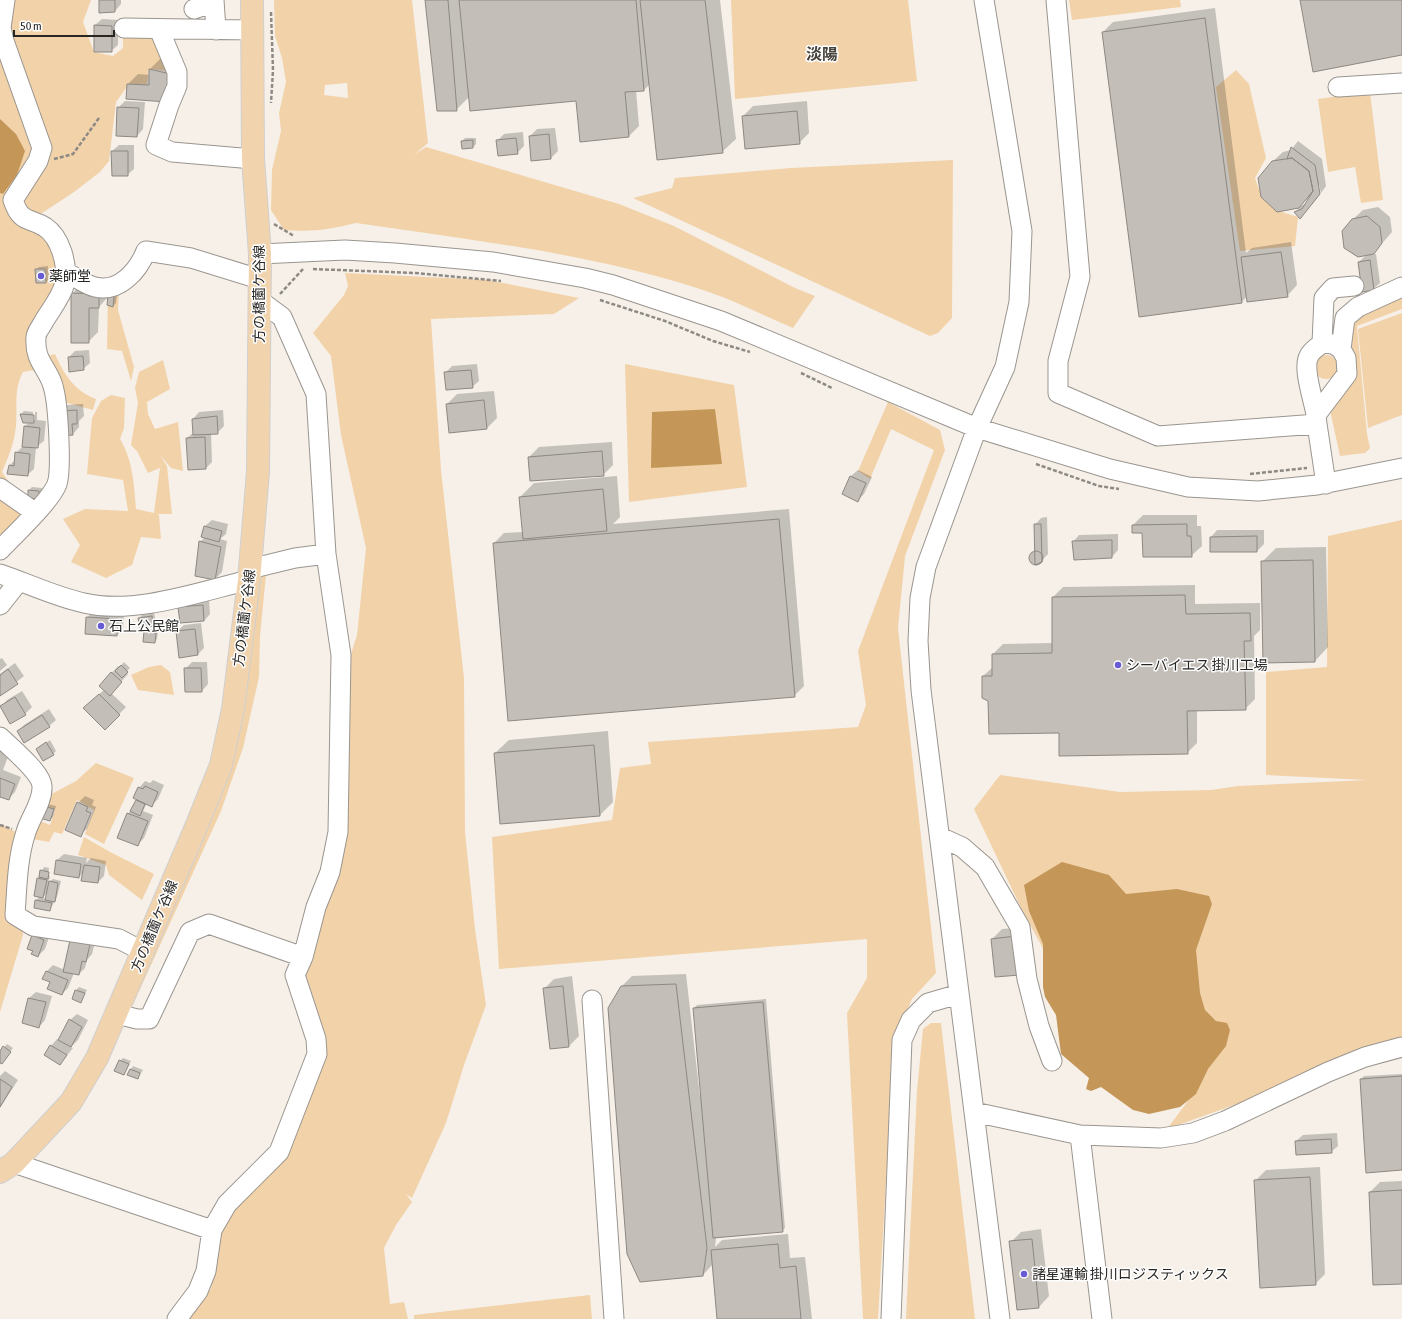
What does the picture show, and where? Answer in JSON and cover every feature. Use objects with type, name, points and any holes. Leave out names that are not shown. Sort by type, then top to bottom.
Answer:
[{"type":"main road","name":"方の橋薗ケ谷線","points":[[7,1167],[71,1102],[97,1058],[144,952],[221,765],[232,709],[249,574],[258,472],[260,254],[253,159],[252,30],[262,4]]},
{"type":"street","points":[[0,550],[36,513],[57,484],[59,459],[54,389],[47,372],[37,357],[36,335],[63,290],[67,273],[56,238],[46,227],[29,222],[16,211],[13,200],[38,161],[42,148],[4,41],[1,28],[5,0]]},
{"type":"street","points":[[984,0],[1022,230],[1019,302],[1005,367],[977,428],[926,567],[920,598],[918,642],[921,690],[1000,1319]]},
{"type":"street","points":[[1056,0],[1080,277],[1058,361],[1058,393],[1158,436],[1316,420]]},
{"type":"street","points":[[194,9],[214,1],[216,30]]},
{"type":"street","points":[[124,28],[252,30]]},
{"type":"street","points":[[159,29],[177,72],[178,86],[169,105],[156,145],[172,152],[253,159]]},
{"type":"street","points":[[1338,87],[1402,82]]},
{"type":"street","points":[[260,254],[345,250],[395,253],[493,262],[585,278],[613,285],[721,322],[977,428],[1110,468],[1188,487],[1258,491],[1326,484],[1402,468]]},
{"type":"street","points":[[67,273],[95,287],[115,287],[134,273],[141,264],[146,251],[191,258],[259,290],[282,317],[316,394],[326,554],[341,655],[338,832],[330,872],[316,907],[303,957],[295,974],[316,1039],[317,1054],[279,1152],[227,1204],[212,1230],[206,1271],[198,1292],[177,1319]]},
{"type":"street","points":[[1326,484],[1306,366],[1309,356],[1322,343],[1324,298],[1333,288],[1354,286]]},
{"type":"street","points":[[1316,420],[1347,374],[1346,358],[1342,349],[1345,318],[1358,307],[1402,287]]},
{"type":"street","points":[[1322,343],[1333,344],[1342,349]]},
{"type":"street","points":[[0,488],[36,513]]},
{"type":"street","points":[[0,574],[84,603],[111,607],[139,605],[249,574],[295,558],[326,554]]},
{"type":"street","points":[[0,605],[19,581]]},
{"type":"street","points":[[0,737],[32,768],[39,777],[42,785],[39,799],[26,833],[18,871],[15,915],[33,926],[119,940],[144,952]]},
{"type":"street","points":[[0,750],[42,785]]},
{"type":"street","points":[[940,837],[962,847],[985,867],[1020,927],[1031,992],[1039,1026],[1052,1061]]},
{"type":"street","points":[[117,1014],[137,1019],[149,1019],[190,932],[209,924],[303,957]]},
{"type":"street","points":[[891,1319],[902,1040],[912,1020],[928,1003],[959,994]]},
{"type":"street","points":[[592,1000],[614,1319]]},
{"type":"street","points":[[974,1112],[1080,1135],[1161,1138],[1194,1133],[1226,1121],[1328,1072],[1365,1057],[1402,1047]]},
{"type":"street","points":[[1080,1135],[1102,1319]]},
{"type":"street","points":[[7,1167],[212,1230]]},
{"type":"path","points":[[262,4],[274,70],[271,108]]},
{"type":"path","points":[[38,161],[50,160],[73,154],[99,118]]},
{"type":"path","points":[[273,223],[294,236],[302,236]]},
{"type":"path","points":[[280,294],[302,268],[415,273],[503,281]]},
{"type":"path","points":[[596,298],[664,321],[713,341],[752,352]]},
{"type":"path","points":[[797,372],[832,388]]},
{"type":"path","points":[[1249,474],[1307,468]]},
{"type":"shaded area","points":[[0,0],[91,0],[83,22],[94,52],[113,56],[123,48],[123,37],[157,32],[180,72],[149,69],[147,84],[129,84],[116,102],[109,161],[100,172],[74,192],[30,221],[53,235],[66,271],[36,335],[40,369],[23,372],[20,380],[17,395],[14,438],[10,453],[2,472],[29,511],[0,540]]},
{"type":"shaded area","points":[[274,0],[412,0],[428,143],[414,155],[426,147],[619,204],[674,226],[795,288],[815,296],[793,328],[735,302],[700,289],[616,266],[573,257],[486,242],[356,223],[320,230],[284,230],[271,210],[272,170],[281,131],[279,113],[286,82],[282,58],[275,36]],"holes":[[[347,83],[348,98],[324,95],[325,85]]]},
{"type":"shaded area","points":[[731,0],[908,0],[917,81],[735,99]]},
{"type":"shaded area","points":[[1069,0],[1180,0],[1181,7],[1072,20]]},
{"type":"shaded area","points":[[1236,70],[1249,84],[1266,158],[1255,178],[1258,187],[1265,201],[1275,209],[1298,217],[1295,246],[1240,251],[1216,87]]},
{"type":"shaded area","points":[[1370,92],[1383,200],[1361,203],[1355,167],[1328,172],[1318,99]]},
{"type":"shaded area","points":[[0,119],[16,134],[25,151],[17,175],[3,194],[0,193]]},
{"type":"shaded area","points":[[953,160],[952,318],[938,333],[930,336],[633,198],[672,188],[675,178],[791,168]]},
{"type":"shaded area","points":[[345,273],[488,280],[579,298],[554,314],[431,319],[441,470],[464,678],[465,832],[475,929],[486,1005],[464,1065],[446,1123],[412,1198],[406,1194],[412,1202],[396,1225],[384,1248],[390,1304],[404,1302],[408,1319],[181,1319],[184,1314],[211,1289],[221,1229],[229,1207],[271,1162],[317,1054],[300,984],[313,960],[319,912],[332,862],[345,673],[357,635],[366,548],[341,435],[331,356],[313,333],[344,295],[348,286]]},
{"type":"shaded area","points":[[119,289],[118,310],[134,367],[131,381],[122,351],[107,349],[108,291]]},
{"type":"shaded area","points":[[1402,296],[1402,309],[1357,326],[1367,434],[1370,448],[1365,453],[1340,456],[1330,410],[1353,379],[1350,330],[1357,315]]},
{"type":"shaded area","points":[[1402,313],[1402,415],[1368,428],[1358,329]]},
{"type":"shaded area","points":[[55,354],[66,375],[76,387],[88,396],[96,399],[93,410],[60,401],[44,357]]},
{"type":"shaded area","points":[[1326,355],[1334,359],[1338,367],[1334,375],[1326,379],[1318,375],[1314,367],[1318,359]]},
{"type":"shaded area","points":[[163,360],[170,389],[147,402],[148,414],[155,429],[178,422],[183,471],[171,468],[160,455],[167,466],[172,514],[157,514],[159,515],[161,539],[141,537],[132,565],[106,578],[71,562],[80,545],[63,519],[85,509],[128,511],[123,480],[87,474],[92,418],[101,401],[111,395],[125,398],[124,428],[120,439],[128,455],[136,509],[154,513],[160,468],[148,473],[137,451],[131,445],[138,403],[135,388],[139,372]]},
{"type":"shaded area","points":[[625,364],[734,385],[747,487],[629,502]]},
{"type":"shaded area","points":[[888,402],[940,430],[945,450],[905,556],[898,628],[936,973],[912,999],[891,1047],[890,1112],[878,1319],[863,1319],[847,1013],[867,978],[867,939],[499,969],[492,837],[612,820],[620,768],[651,764],[648,742],[858,727],[866,705],[858,651],[934,450],[891,429],[870,479],[858,471]]},
{"type":"shaded area","points":[[715,409],[722,464],[651,468],[652,412]]},
{"type":"shaded area","points":[[1402,520],[1402,1039],[1248,1100],[1167,1129],[1199,1086],[1061,982],[1021,908],[974,809],[1000,775],[1120,792],[1211,790],[1238,786],[1367,780],[1266,775],[1266,672],[1327,667],[1328,536]]},
{"type":"shaded area","points":[[267,564],[260,636],[259,677],[243,748],[221,811],[131,1009],[126,1005],[215,795],[255,567]]},
{"type":"shaded area","points":[[161,665],[170,672],[174,695],[138,690],[131,675],[149,667]]},
{"type":"shaded area","points":[[96,763],[134,778],[104,844],[85,834],[94,810],[77,800],[62,834],[54,832],[49,842],[33,839],[38,820],[50,825],[55,810],[44,805],[48,796],[76,781]]},
{"type":"shaded area","points":[[0,824],[18,833],[23,935],[0,1012]]},
{"type":"shaded area","points":[[84,837],[154,874],[142,900],[109,875],[106,865],[78,855]]},
{"type":"shaded area","points":[[1062,862],[1109,875],[1126,894],[1177,889],[1209,896],[1212,904],[1196,950],[1200,993],[1205,1010],[1216,1021],[1227,1023],[1230,1030],[1226,1046],[1208,1069],[1196,1094],[1180,1107],[1149,1114],[1133,1110],[1101,1087],[1091,1091],[1086,1089],[1089,1078],[1061,1054],[1056,1015],[1045,997],[1043,987],[1043,944],[1029,911],[1024,885]]},
{"type":"shaded area","points":[[931,1023],[941,1023],[975,1319],[906,1319],[917,1091],[923,1029]]},
{"type":"shaded area","points":[[590,1295],[592,1319],[414,1319],[414,1315]]},
{"type":"building","points":[[99,0],[115,0],[115,12],[99,13]]},
{"type":"building","points":[[425,0],[448,0],[457,111],[437,111]]},
{"type":"building","points":[[459,0],[636,0],[644,91],[625,92],[629,137],[580,142],[576,101],[470,111]]},
{"type":"building","points":[[640,0],[705,0],[723,153],[657,160]]},
{"type":"building","points":[[1300,0],[1402,0],[1402,55],[1313,72]]},
{"type":"building","points":[[1205,18],[1242,303],[1139,317],[1102,32]]},
{"type":"building","points":[[94,25],[112,26],[112,52],[94,52]]},
{"type":"building","points":[[149,69],[175,75],[167,102],[126,99],[127,84],[149,85]]},
{"type":"building","points":[[117,107],[139,108],[137,137],[116,136]]},
{"type":"building","points":[[797,111],[800,144],[745,149],[742,116]]},
{"type":"building","points":[[549,134],[551,159],[531,161],[529,136]]},
{"type":"building","points":[[516,138],[518,154],[498,156],[496,140]]},
{"type":"building","points":[[473,140],[473,148],[462,149],[461,141]]},
{"type":"building","points":[[1291,147],[1315,165],[1320,194],[1300,219],[1294,212],[1302,209],[1313,191],[1309,171],[1292,158],[1287,159]]},
{"type":"building","points":[[111,151],[128,151],[128,176],[112,176]]},
{"type":"building","points":[[1292,158],[1309,171],[1313,191],[1299,208],[1277,212],[1261,197],[1258,178],[1272,161]]},
{"type":"building","points":[[1367,216],[1380,227],[1382,243],[1374,254],[1358,257],[1344,248],[1342,231],[1352,219]]},
{"type":"building","points":[[1281,252],[1288,297],[1247,302],[1241,257]]},
{"type":"building","points":[[1370,260],[1374,290],[1362,292],[1358,262]]},
{"type":"building","name":"薬師堂","points":[[35,269],[45,269],[46,283],[36,283]]},
{"type":"building","points":[[71,293],[99,294],[99,308],[89,308],[89,343],[71,343]]},
{"type":"building","points":[[108,295],[114,296],[113,307],[107,305]]},
{"type":"building","points":[[83,356],[84,370],[69,372],[68,357]]},
{"type":"building","points":[[471,370],[473,388],[446,390],[444,372]]},
{"type":"building","points":[[484,400],[487,429],[449,433],[446,404]]},
{"type":"building","points":[[77,410],[77,424],[72,424],[73,435],[61,436],[60,411]]},
{"type":"building","points":[[20,414],[34,415],[34,423],[23,423]]},
{"type":"building","points":[[217,416],[218,434],[193,435],[192,419]]},
{"type":"building","points":[[24,426],[40,428],[38,448],[22,447]]},
{"type":"building","points":[[205,437],[206,469],[188,470],[186,438]]},
{"type":"building","points":[[602,451],[604,476],[530,481],[528,457]]},
{"type":"building","points":[[15,452],[30,454],[28,476],[7,474],[9,465],[14,466]]},
{"type":"building","points":[[850,476],[866,483],[858,502],[842,494]]},
{"type":"building","points":[[603,489],[607,531],[523,539],[519,497]]},
{"type":"building","points":[[28,490],[39,491],[39,499],[28,498]]},
{"type":"building","points":[[779,519],[795,697],[508,721],[493,543]]},
{"type":"building","points":[[1034,524],[1041,524],[1042,562],[1035,565]]},
{"type":"building","points":[[1187,524],[1187,536],[1191,536],[1192,557],[1143,557],[1142,533],[1132,533],[1132,525]]},
{"type":"building","points":[[204,526],[222,531],[219,542],[201,537]]},
{"type":"building","points":[[1257,536],[1257,552],[1210,552],[1210,537]]},
{"type":"building","points":[[1112,540],[1112,558],[1074,560],[1072,541]]},
{"type":"building","points":[[199,541],[221,547],[215,580],[195,576]]},
{"type":"building","points":[[1036,551],[1041,553],[1043,558],[1041,563],[1036,565],[1031,563],[1029,558],[1031,553]]},
{"type":"building","points":[[1313,560],[1315,662],[1263,663],[1261,561]]},
{"type":"building","name":"シーバイエス 掛川工場","points":[[1185,595],[1186,614],[1250,613],[1251,641],[1244,641],[1246,710],[1187,711],[1188,754],[1059,756],[1059,733],[989,734],[988,701],[982,698],[982,676],[992,676],[992,654],[1052,653],[1052,597]]},
{"type":"building","points":[[203,605],[204,621],[180,623],[178,607]]},
{"type":"building","points":[[152,616],[153,626],[140,628],[138,618]]},
{"type":"building","name":"石上公民館","points":[[86,617],[118,619],[117,636],[85,634]]},
{"type":"building","points":[[195,629],[198,655],[179,658],[176,631]]},
{"type":"building","points":[[144,631],[156,633],[155,643],[143,642]]},
{"type":"building","points":[[121,665],[128,672],[122,678],[115,671]]},
{"type":"building","points":[[184,668],[201,668],[202,692],[185,692]]},
{"type":"building","points":[[8,669],[18,684],[0,696],[0,675]]},
{"type":"building","points":[[111,672],[122,682],[110,696],[99,686]]},
{"type":"building","points":[[99,694],[120,715],[105,730],[83,708]]},
{"type":"building","points":[[15,697],[26,715],[10,724],[0,706]]},
{"type":"building","points":[[42,715],[50,727],[24,743],[17,731]]},
{"type":"building","points":[[46,742],[54,755],[43,761],[36,749]]},
{"type":"building","points":[[594,745],[600,816],[500,824],[494,753]]},
{"type":"building","points":[[0,778],[15,784],[9,800],[0,797]]},
{"type":"building","points":[[145,786],[158,792],[152,807],[133,798],[138,787],[143,789]]},
{"type":"building","points":[[136,800],[145,804],[140,816],[130,811]]},
{"type":"building","points":[[77,802],[88,807],[86,811],[91,813],[81,837],[65,830]]},
{"type":"building","points":[[43,806],[54,809],[50,821],[40,818]]},
{"type":"building","points":[[127,813],[148,821],[138,846],[117,838]]},
{"type":"building","points":[[56,860],[81,864],[79,878],[54,874]]},
{"type":"building","points":[[84,865],[100,867],[98,883],[81,881]]},
{"type":"building","points":[[40,870],[49,872],[48,879],[39,877]]},
{"type":"building","points":[[37,878],[47,880],[43,898],[34,896]]},
{"type":"building","points":[[49,881],[58,883],[55,902],[45,900]]},
{"type":"building","points":[[35,900],[52,903],[50,911],[34,908]]},
{"type":"building","points":[[32,935],[44,940],[38,957],[31,954],[33,951],[27,949]]},
{"type":"building","points":[[1016,936],[1020,975],[995,977],[991,939]]},
{"type":"building","points":[[70,940],[90,944],[86,962],[82,961],[79,975],[63,972]]},
{"type":"building","points":[[46,971],[68,980],[62,995],[47,989],[50,982],[42,979]]},
{"type":"building","points":[[676,984],[707,1248],[703,1276],[640,1282],[627,1254],[608,1008],[621,986]]},
{"type":"building","points":[[563,986],[569,1047],[550,1049],[543,988]]},
{"type":"building","points":[[75,990],[85,993],[81,1003],[72,999]]},
{"type":"building","points":[[28,998],[46,1002],[39,1028],[22,1023]]},
{"type":"building","points":[[763,1002],[783,1232],[713,1238],[693,1008]]},
{"type":"building","points":[[69,1019],[82,1027],[71,1047],[58,1040]]},
{"type":"building","points":[[50,1045],[67,1055],[60,1065],[44,1055]]},
{"type":"building","points":[[3,1046],[11,1052],[2,1064],[0,1063],[0,1051]]},
{"type":"building","points":[[119,1060],[129,1064],[124,1075],[114,1071]]},
{"type":"building","points":[[130,1069],[140,1073],[138,1079],[127,1075]]},
{"type":"building","points":[[1402,1076],[1402,1170],[1366,1173],[1360,1079]]},
{"type":"building","points":[[0,1079],[12,1087],[0,1107]]},
{"type":"building","points":[[1331,1139],[1332,1153],[1296,1155],[1295,1141]]},
{"type":"building","points":[[1310,1177],[1316,1285],[1260,1288],[1254,1180]]},
{"type":"building","points":[[1402,1190],[1402,1284],[1373,1285],[1369,1192]]},
{"type":"building","name":"諸星運輸 掛川ロジスティックス","points":[[1032,1239],[1039,1308],[1017,1310],[1009,1241]]},
{"type":"building","points":[[778,1244],[780,1268],[796,1266],[801,1319],[717,1319],[711,1250]]},
{"type":"place","name":"薬師堂","points":[[41,276]]},
{"type":"place","name":"石上公民館","points":[[101,626]]},
{"type":"place","name":"シーバイエス 掛川工場","points":[[1118,665]]},
{"type":"place","name":"諸星運輸 掛川ロジスティックス","points":[[1024,1274]]},
{"type":"district","name":"淡陽","points":[[822,54]]}]
